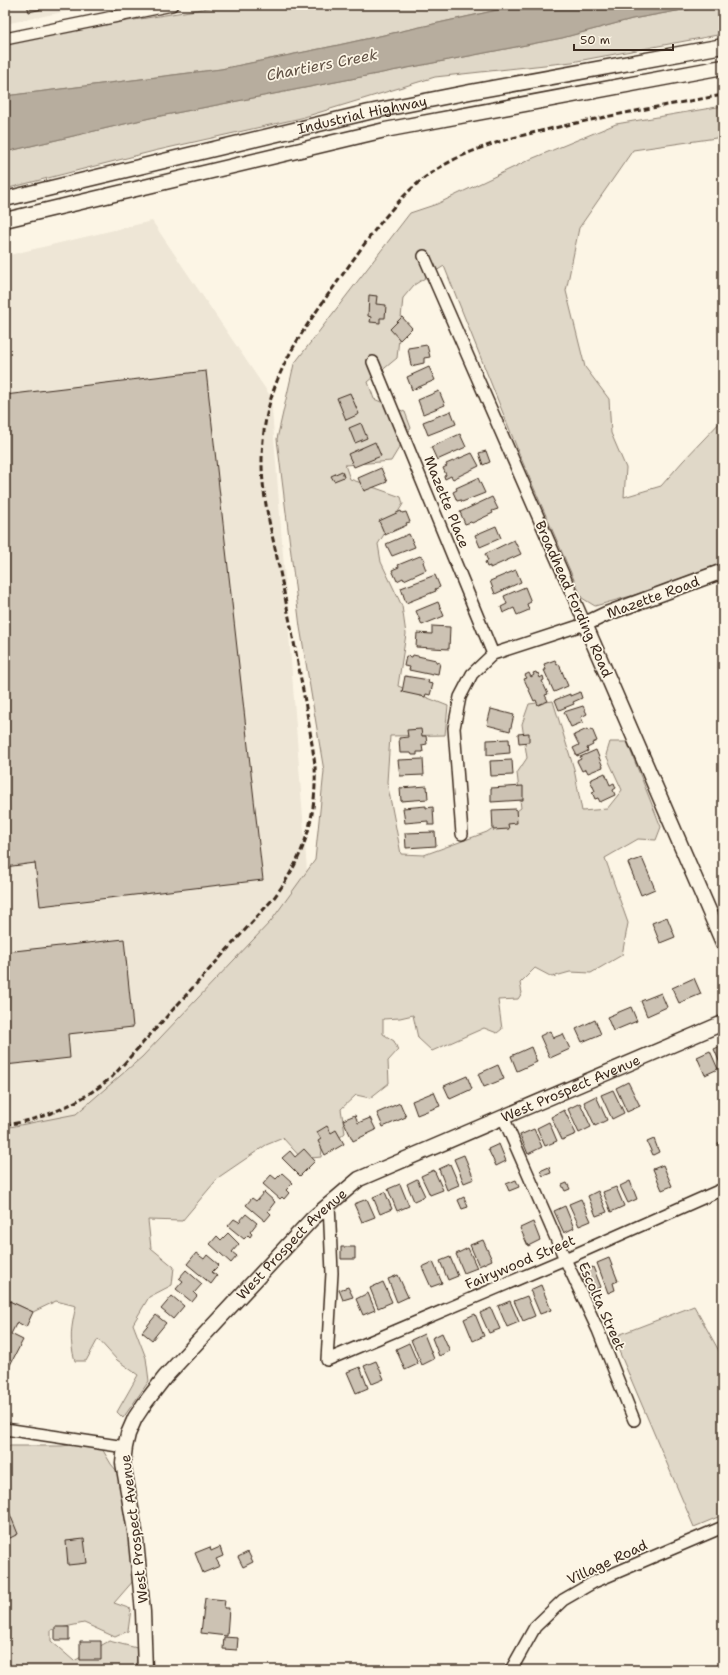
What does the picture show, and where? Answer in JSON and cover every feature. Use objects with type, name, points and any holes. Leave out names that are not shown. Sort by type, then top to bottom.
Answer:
[{"type":"street","points":[[5,39],[172,5]]},
{"type":"street","name":"Industrial Highway","points":[[5,199],[369,112],[723,46]]},
{"type":"street","name":"Industrial Highway","points":[[5,220],[378,131],[723,68]]},
{"type":"street","name":"Broadhead Fording Road","points":[[424,256],[723,943]]},
{"type":"street","name":"Mazette Place","points":[[373,362],[493,654]]},
{"type":"street","name":"Mazette Road","points":[[462,834],[454,728],[460,697],[472,674],[493,654],[585,624],[606,614],[723,571]]},
{"type":"street","name":"West Prospect Avenue","points":[[145,1670],[143,1612],[135,1531],[123,1463],[124,1447],[135,1418],[165,1378],[264,1269],[312,1219],[329,1202],[359,1179],[723,1023]]},
{"type":"street","name":"Escolta Street","points":[[503,1118],[598,1330],[634,1420]]},
{"type":"street","name":"Fairywood Street","points":[[329,1202],[332,1273],[327,1360],[565,1259],[723,1189]]},
{"type":"street","points":[[5,1429],[124,1447]]},
{"type":"street","name":"Village Road","points":[[511,1670],[535,1627],[563,1600],[594,1582],[723,1527]]},
{"type":"shaded area","points":[[5,5],[97,5],[5,24]]},
{"type":"shaded area","points":[[227,5],[520,5],[221,69],[5,96],[5,44],[47,34]]},
{"type":"shaded area","points":[[710,5],[723,5],[723,34],[572,62],[435,77],[301,118],[154,151],[5,189],[5,152],[150,118],[562,38],[632,19]]},
{"type":"shaded area","points":[[723,106],[723,137],[633,150],[579,228],[566,291],[585,367],[609,399],[611,433],[626,468],[624,497],[661,486],[723,419],[723,563],[638,594],[595,606],[582,598],[523,463],[444,266],[414,285],[403,298],[397,358],[368,382],[374,399],[405,412],[411,428],[391,461],[345,465],[350,479],[401,497],[403,504],[378,544],[381,562],[402,606],[406,634],[398,686],[448,706],[445,735],[390,736],[387,782],[401,854],[424,855],[487,832],[521,808],[517,773],[527,758],[522,724],[529,704],[553,701],[574,769],[582,811],[607,809],[622,790],[606,755],[610,742],[627,742],[661,827],[656,840],[638,839],[605,858],[628,923],[622,955],[591,973],[570,972],[552,977],[535,968],[520,983],[522,993],[518,999],[498,1000],[502,1029],[497,1033],[484,1028],[432,1051],[418,1038],[413,1015],[400,1018],[383,1019],[383,1034],[394,1041],[398,1050],[388,1061],[389,1083],[370,1098],[356,1095],[341,1109],[345,1133],[338,1139],[324,1136],[321,1157],[302,1159],[283,1138],[266,1145],[219,1177],[182,1221],[148,1220],[151,1248],[174,1267],[172,1285],[149,1297],[133,1324],[146,1358],[149,1381],[123,1418],[117,1412],[138,1375],[117,1360],[98,1339],[86,1361],[75,1361],[71,1334],[76,1306],[56,1301],[33,1312],[5,1299],[5,1128],[76,1114],[142,1057],[271,921],[315,860],[324,771],[300,627],[277,439],[294,364],[410,213],[437,204],[531,159],[616,124]]},
{"type":"shaded area","points":[[152,221],[271,397],[308,884],[109,1127],[5,1145],[5,256]]},
{"type":"shaded area","points":[[694,1306],[723,1358],[723,1515],[694,1527],[613,1337]]},
{"type":"shaded area","points":[[90,1435],[101,1447],[111,1464],[125,1481],[134,1580],[114,1603],[131,1609],[128,1631],[115,1637],[84,1623],[51,1630],[51,1641],[74,1661],[109,1641],[137,1648],[136,1670],[5,1670],[5,1446],[62,1446],[77,1444]]},
{"type":"water","name":"Chartiers Creek","points":[[520,5],[710,5],[632,19],[562,38],[150,118],[5,152],[5,96],[221,69]]},
{"type":"building","points":[[27,5],[60,5],[29,12]]},
{"type":"building","points":[[369,295],[377,296],[376,304],[386,305],[385,318],[380,318],[380,323],[370,322],[371,317],[368,316]]},
{"type":"building","points":[[402,317],[412,328],[400,340],[390,329]]},
{"type":"building","points":[[427,345],[430,357],[424,358],[424,363],[411,366],[408,348]]},
{"type":"building","points":[[429,367],[435,380],[412,390],[407,377]]},
{"type":"building","points":[[206,371],[263,880],[40,906],[35,863],[5,867],[5,395]]},
{"type":"building","points":[[439,391],[445,405],[423,414],[418,400]]},
{"type":"building","points":[[350,393],[359,414],[346,420],[337,398]]},
{"type":"building","points":[[451,411],[456,424],[428,435],[423,422]]},
{"type":"building","points":[[361,423],[367,438],[355,443],[349,428]]},
{"type":"building","points":[[460,434],[466,447],[437,460],[431,447]]},
{"type":"building","points":[[375,442],[381,456],[354,467],[348,454]]},
{"type":"building","points":[[486,451],[490,462],[483,465],[479,453]]},
{"type":"building","points":[[472,453],[479,466],[453,479],[451,476],[445,479],[444,476],[446,475],[443,468],[447,466],[446,464]]},
{"type":"building","points":[[381,468],[387,482],[364,491],[358,478]]},
{"type":"building","points":[[342,471],[344,477],[334,481],[331,476]]},
{"type":"building","points":[[478,478],[485,493],[462,502],[461,500],[457,501],[453,492],[457,490],[456,488]]},
{"type":"building","points":[[492,497],[498,509],[472,523],[465,524],[460,512]]},
{"type":"building","points":[[401,511],[402,513],[406,512],[410,522],[406,523],[407,525],[385,535],[379,521]]},
{"type":"building","points":[[496,526],[501,538],[480,547],[475,535]]},
{"type":"building","points":[[409,534],[415,547],[392,556],[386,544]]},
{"type":"building","points":[[514,540],[521,554],[490,568],[490,566],[487,567],[485,562],[488,561],[485,554]]},
{"type":"building","points":[[420,556],[423,557],[425,561],[423,562],[426,570],[404,580],[403,578],[397,581],[392,570],[399,567],[398,565]]},
{"type":"building","points":[[516,570],[521,582],[495,594],[490,581]]},
{"type":"building","points":[[435,575],[440,587],[435,589],[436,591],[406,603],[401,588]]},
{"type":"building","points":[[525,587],[531,602],[527,604],[529,610],[517,615],[514,608],[503,613],[501,607],[507,604],[504,596]]},
{"type":"building","points":[[438,602],[444,616],[422,625],[416,611]]},
{"type":"building","points":[[432,626],[450,627],[449,649],[416,647],[417,633],[432,634]]},
{"type":"building","points":[[413,655],[436,660],[436,662],[440,663],[438,674],[433,673],[433,675],[409,670],[410,667],[404,666],[406,656],[412,657]]},
{"type":"building","points":[[555,660],[557,665],[559,664],[568,686],[554,692],[544,670],[546,670],[544,664]]},
{"type":"building","points":[[536,672],[540,678],[543,676],[544,680],[542,681],[548,694],[545,695],[548,701],[538,705],[536,700],[534,701],[524,679],[527,678],[525,675],[529,673],[531,677],[534,675],[533,673]]},
{"type":"building","points":[[405,676],[429,680],[428,683],[433,684],[430,695],[426,694],[425,697],[402,692]]},
{"type":"building","points":[[580,692],[582,698],[573,702],[574,704],[559,710],[555,700]]},
{"type":"building","points":[[583,706],[587,714],[581,717],[583,722],[571,727],[564,712]]},
{"type":"building","points":[[491,709],[514,715],[510,731],[487,725]]},
{"type":"building","points":[[421,729],[422,736],[426,736],[427,744],[422,745],[423,752],[417,752],[417,755],[412,755],[411,753],[400,753],[399,738],[408,737],[407,730]]},
{"type":"building","points":[[587,729],[588,731],[592,729],[597,741],[592,743],[593,745],[587,748],[588,751],[577,756],[573,748],[579,745],[574,735]]},
{"type":"building","points":[[529,733],[529,742],[519,743],[518,734]]},
{"type":"building","points":[[509,739],[510,753],[487,755],[487,740]]},
{"type":"building","points":[[596,750],[603,767],[588,773],[586,769],[582,771],[577,761],[581,759],[580,757]]},
{"type":"building","points":[[423,759],[424,775],[400,776],[398,760]]},
{"type":"building","points":[[512,760],[513,775],[491,776],[490,761]]},
{"type":"building","points":[[605,773],[610,785],[614,783],[616,788],[613,790],[615,795],[600,802],[598,798],[595,799],[592,792],[595,791],[590,780]]},
{"type":"building","points":[[427,786],[428,799],[401,801],[400,788]]},
{"type":"building","points":[[523,786],[523,800],[491,802],[491,788]]},
{"type":"building","points":[[426,806],[426,808],[433,807],[434,825],[428,825],[428,821],[405,823],[403,808]]},
{"type":"building","points":[[516,809],[517,823],[508,824],[509,829],[493,830],[492,810]]},
{"type":"building","points":[[435,832],[436,846],[406,848],[405,833]]},
{"type":"building","points":[[642,858],[655,889],[641,895],[628,863]]},
{"type":"building","points":[[667,917],[675,937],[660,943],[652,923]]},
{"type":"building","points":[[124,939],[133,1027],[68,1034],[70,1058],[5,1065],[5,952]]},
{"type":"building","points":[[694,978],[701,994],[679,1003],[672,988]]},
{"type":"building","points":[[661,993],[667,1007],[647,1016],[641,1001]]},
{"type":"building","points":[[631,1007],[637,1021],[613,1031],[607,1017]]},
{"type":"building","points":[[595,1020],[601,1034],[582,1042],[576,1029]]},
{"type":"building","points":[[550,1031],[553,1038],[563,1034],[570,1049],[550,1058],[540,1036]]},
{"type":"building","points":[[723,1045],[723,1068],[722,1068],[714,1049]]},
{"type":"building","points":[[531,1047],[537,1062],[517,1071],[511,1056]]},
{"type":"building","points":[[710,1051],[718,1069],[705,1075],[697,1057]]},
{"type":"building","points":[[498,1065],[504,1079],[484,1087],[478,1074]]},
{"type":"building","points":[[467,1076],[472,1089],[450,1099],[444,1086]]},
{"type":"building","points":[[628,1082],[640,1106],[627,1112],[616,1088]]},
{"type":"building","points":[[613,1090],[624,1113],[612,1119],[601,1095]]},
{"type":"building","points":[[434,1092],[440,1106],[417,1115],[412,1101]]},
{"type":"building","points":[[596,1096],[607,1120],[595,1126],[584,1102]]},
{"type":"building","points":[[400,1103],[406,1117],[383,1127],[377,1113]]},
{"type":"building","points":[[580,1103],[591,1127],[579,1133],[568,1109]]},
{"type":"building","points":[[564,1110],[576,1134],[562,1140],[551,1117]]},
{"type":"building","points":[[355,1115],[358,1123],[370,1118],[376,1130],[353,1141],[343,1120]]},
{"type":"building","points":[[549,1122],[557,1141],[545,1146],[537,1128]]},
{"type":"building","points":[[327,1126],[331,1133],[336,1130],[344,1144],[325,1155],[318,1141],[321,1139],[317,1132]]},
{"type":"building","points":[[534,1129],[542,1147],[528,1154],[520,1135]]},
{"type":"building","points":[[654,1139],[659,1152],[653,1155],[647,1142]]},
{"type":"building","points":[[723,1141],[723,1156],[718,1143]]},
{"type":"building","points":[[499,1144],[506,1161],[496,1166],[488,1149]]},
{"type":"building","points":[[304,1149],[315,1161],[300,1176],[282,1158],[290,1151],[295,1157]]},
{"type":"building","points":[[464,1155],[474,1179],[464,1183],[454,1159]]},
{"type":"building","points":[[450,1164],[459,1185],[447,1190],[439,1169]]},
{"type":"building","points":[[663,1165],[672,1186],[662,1190],[653,1169]]},
{"type":"building","points":[[549,1167],[551,1173],[543,1176],[540,1171]]},
{"type":"building","points":[[434,1170],[443,1190],[430,1195],[421,1176]]},
{"type":"building","points":[[282,1173],[293,1183],[286,1190],[289,1193],[284,1199],[282,1197],[280,1199],[263,1184],[271,1175],[276,1179]]},
{"type":"building","points":[[417,1179],[425,1196],[414,1201],[407,1184]]},
{"type":"building","points":[[516,1180],[519,1187],[509,1191],[506,1184]]},
{"type":"building","points":[[630,1181],[637,1199],[628,1203],[620,1186]]},
{"type":"building","points":[[567,1183],[570,1189],[565,1191],[562,1185]]},
{"type":"building","points":[[400,1184],[409,1206],[397,1211],[388,1189]]},
{"type":"building","points":[[616,1187],[624,1206],[611,1212],[603,1192]]},
{"type":"building","points":[[598,1191],[607,1212],[596,1216],[588,1196]]},
{"type":"building","points":[[264,1192],[275,1202],[268,1211],[271,1214],[265,1221],[246,1205],[252,1198],[256,1201]]},
{"type":"building","points":[[385,1192],[392,1209],[380,1214],[373,1197]]},
{"type":"building","points":[[464,1197],[468,1207],[462,1209],[458,1200]]},
{"type":"building","points":[[367,1199],[375,1217],[362,1222],[354,1204]]},
{"type":"building","points":[[581,1199],[591,1221],[579,1226],[569,1204]]},
{"type":"building","points":[[565,1206],[574,1228],[564,1233],[554,1211]]},
{"type":"building","points":[[246,1214],[257,1223],[250,1232],[252,1234],[250,1237],[248,1235],[244,1239],[228,1226],[234,1219],[239,1222]]},
{"type":"building","points":[[533,1222],[540,1240],[528,1246],[520,1228]]},
{"type":"building","points":[[228,1233],[239,1244],[232,1252],[237,1256],[231,1263],[210,1244],[217,1236],[221,1240]]},
{"type":"building","points":[[483,1240],[492,1260],[479,1266],[470,1245]]},
{"type":"building","points":[[341,1247],[355,1247],[355,1259],[341,1259]]},
{"type":"building","points":[[468,1248],[477,1268],[464,1273],[456,1254]]},
{"type":"building","points":[[196,1253],[204,1259],[207,1255],[219,1265],[212,1272],[217,1276],[211,1284],[187,1264]]},
{"type":"building","points":[[450,1257],[458,1276],[448,1280],[440,1261]]},
{"type":"building","points":[[609,1258],[618,1281],[613,1283],[615,1290],[608,1293],[597,1263]]},
{"type":"building","points":[[433,1262],[442,1283],[431,1287],[422,1267]]},
{"type":"building","points":[[593,1267],[601,1287],[589,1292],[580,1273]]},
{"type":"building","points":[[186,1270],[202,1284],[194,1293],[197,1296],[192,1302],[176,1289],[183,1281],[179,1278]]},
{"type":"building","points":[[398,1275],[408,1297],[397,1302],[388,1279]]},
{"type":"building","points":[[383,1282],[392,1302],[378,1308],[370,1288]]},
{"type":"building","points":[[541,1285],[551,1310],[540,1314],[530,1290]]},
{"type":"building","points":[[348,1287],[353,1297],[343,1300],[339,1290]]},
{"type":"building","points":[[368,1293],[375,1310],[363,1315],[356,1299]]},
{"type":"building","points":[[172,1296],[184,1306],[173,1319],[161,1309]]},
{"type":"building","points":[[527,1296],[535,1316],[523,1321],[514,1301]]},
{"type":"building","points":[[5,1299],[33,1312],[26,1327],[17,1322],[11,1334],[23,1340],[9,1367],[6,1366],[5,1368]]},
{"type":"building","points":[[510,1301],[519,1322],[507,1327],[498,1306]]},
{"type":"building","points":[[491,1308],[500,1329],[489,1333],[480,1313]]},
{"type":"building","points":[[475,1314],[484,1336],[473,1341],[464,1319]]},
{"type":"building","points":[[156,1315],[166,1323],[152,1340],[142,1332]]},
{"type":"building","points":[[442,1333],[450,1351],[439,1356],[432,1338]]},
{"type":"building","points":[[424,1334],[434,1359],[422,1365],[411,1340]]},
{"type":"building","points":[[409,1343],[418,1364],[405,1370],[396,1349]]},
{"type":"building","points":[[376,1361],[384,1379],[372,1384],[364,1366]]},
{"type":"building","points":[[360,1367],[368,1388],[356,1393],[347,1372]]},
{"type":"building","points":[[5,1502],[18,1534],[8,1539],[5,1532]]},
{"type":"building","points":[[84,1539],[87,1563],[68,1565],[66,1541]]},
{"type":"building","points":[[210,1547],[211,1551],[220,1547],[223,1556],[216,1559],[220,1566],[203,1573],[195,1553]]},
{"type":"building","points":[[248,1552],[253,1562],[243,1567],[238,1557]]},
{"type":"building","points":[[205,1598],[225,1600],[224,1608],[229,1608],[227,1636],[201,1633]]},
{"type":"building","points":[[55,1627],[69,1627],[69,1640],[55,1640]]},
{"type":"building","points":[[224,1637],[238,1638],[237,1650],[223,1649]]},
{"type":"building","points":[[80,1641],[101,1641],[101,1660],[80,1660]]},
{"type":"railway","points":[[5,1125],[35,1119],[62,1108],[88,1095],[112,1077],[273,899],[284,884],[300,853],[311,820],[314,803],[315,765],[298,666],[266,502],[262,476],[262,463],[263,437],[273,392],[281,372],[302,332],[388,214],[410,190],[446,164],[486,146],[529,134],[610,116],[723,95]]}]
